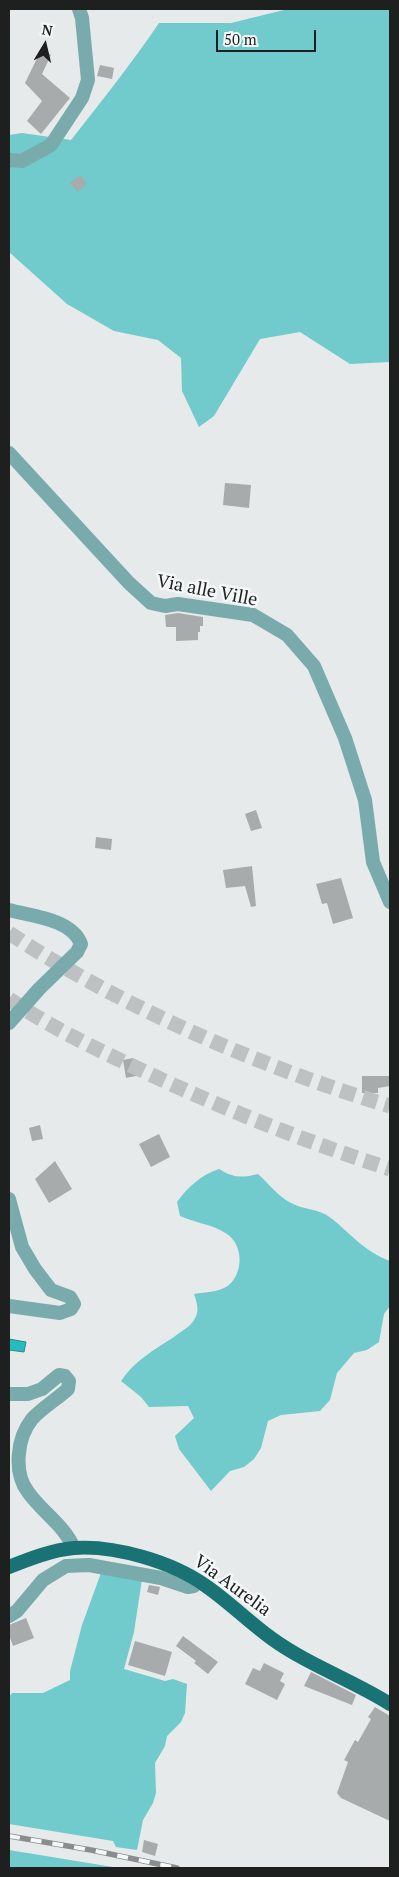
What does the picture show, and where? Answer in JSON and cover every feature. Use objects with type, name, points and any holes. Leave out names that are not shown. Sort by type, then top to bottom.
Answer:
[{"type":"main road","name":"Via Aurelia","points":[[9,1567],[57,1550],[74,1548],[99,1548],[135,1555],[169,1566],[198,1581],[271,1639],[390,1704]]},
{"type":"street","points":[[9,160],[22,161],[51,145],[82,98],[88,80],[82,18],[79,9]]},
{"type":"street","name":"Via alle Ville","points":[[9,453],[129,583],[151,603],[165,606],[178,604],[253,615],[287,635],[314,666],[345,738],[366,800],[373,862],[390,902]]},
{"type":"street","points":[[9,910],[50,921],[73,931],[81,944],[77,952],[39,989],[9,1023]]},
{"type":"street","points":[[9,1199],[22,1247],[35,1269],[51,1290],[70,1297],[74,1304],[71,1309],[60,1312],[9,1306]]},
{"type":"street","points":[[9,1394],[28,1394],[42,1389],[59,1375],[65,1376],[69,1381],[68,1389],[32,1419],[22,1441],[18,1462],[26,1490],[69,1536],[74,1548]]},
{"type":"street","points":[[9,1616],[17,1611],[43,1580],[66,1566],[89,1565],[161,1578],[188,1587],[194,1586],[198,1581]]},
{"type":"shaded area","points":[[288,9],[390,9],[390,362],[350,364],[300,332],[260,339],[214,416],[199,427],[182,391],[181,358],[158,340],[114,331],[67,304],[9,252],[9,135],[22,133],[71,140],[159,23],[231,23]]},
{"type":"shaded area","points":[[219,1169],[238,1176],[258,1174],[286,1200],[326,1215],[366,1248],[390,1261],[390,1306],[384,1314],[379,1342],[367,1350],[354,1353],[337,1373],[330,1400],[320,1411],[281,1415],[268,1421],[261,1448],[254,1459],[244,1467],[230,1471],[211,1491],[179,1449],[175,1436],[194,1418],[188,1406],[149,1407],[141,1397],[121,1381],[138,1362],[192,1323],[196,1317],[197,1310],[194,1294],[214,1291],[228,1286],[238,1271],[238,1250],[232,1238],[216,1228],[180,1216],[177,1202],[195,1182]]},
{"type":"shaded area","points":[[9,1339],[26,1342],[24,1352],[9,1350]]},
{"type":"shaded area","points":[[101,1573],[142,1579],[134,1632],[124,1669],[165,1681],[173,1679],[187,1684],[185,1713],[181,1722],[167,1736],[165,1746],[155,1763],[156,1793],[153,1803],[143,1820],[137,1850],[116,1847],[113,1841],[9,1824],[9,1697],[12,1693],[43,1693],[70,1680],[70,1671],[82,1625]]},
{"type":"shaded area","points":[[9,1850],[113,1867],[117,1868],[9,1868]]},
{"type":"building","points":[[41,50],[51,55],[42,74],[70,98],[41,134],[27,121],[42,101],[25,83]]},
{"type":"building","points":[[100,65],[114,68],[112,79],[97,76]]},
{"type":"building","points":[[80,175],[87,183],[78,192],[70,183]]},
{"type":"building","points":[[225,483],[251,485],[249,508],[223,505]]},
{"type":"building","points":[[178,613],[203,617],[203,626],[200,626],[198,640],[176,641],[176,627],[166,627],[165,615]]},
{"type":"building","points":[[256,810],[262,828],[251,831],[245,814]]},
{"type":"building","points":[[96,837],[112,839],[111,850],[95,848]]},
{"type":"building","points":[[252,866],[256,906],[251,907],[245,886],[226,888],[223,870]]},
{"type":"building","points":[[341,878],[353,918],[333,924],[327,903],[322,904],[316,884]]},
{"type":"building","points":[[133,1058],[136,1076],[126,1078],[123,1060]]},
{"type":"building","points":[[362,1076],[389,1076],[390,1086],[378,1088],[378,1093],[362,1093]]},
{"type":"building","points":[[40,1125],[43,1139],[32,1141],[29,1128]]},
{"type":"building","points":[[159,1134],[170,1157],[151,1167],[139,1144]]},
{"type":"building","points":[[55,1161],[72,1189],[49,1203],[35,1179]]},
{"type":"building","points":[[149,1585],[160,1587],[158,1595],[147,1592]]},
{"type":"building","points":[[26,1618],[34,1638],[13,1646],[9,1635],[9,1625]]},
{"type":"building","points":[[183,1636],[218,1662],[208,1674],[194,1663],[196,1661],[176,1646]]},
{"type":"building","points":[[135,1641],[172,1652],[165,1676],[128,1665]]},
{"type":"building","points":[[264,1663],[284,1673],[280,1681],[285,1684],[277,1700],[245,1684],[253,1668],[260,1671]]},
{"type":"building","points":[[311,1672],[356,1695],[352,1705],[304,1686]]},
{"type":"building","points":[[375,1707],[390,1716],[390,1821],[341,1798],[337,1793],[348,1762],[344,1760],[355,1740],[358,1742],[371,1719],[368,1717]]},
{"type":"building","points":[[144,1840],[158,1844],[155,1856],[142,1852]]},
{"type":"tunnel","points":[[9,933],[97,985],[193,1033],[292,1073],[390,1106]]},
{"type":"tunnel","points":[[9,999],[72,1037],[201,1097],[263,1123],[390,1169]]},
{"type":"railway","points":[[9,1836],[91,1850],[177,1868]]}]
